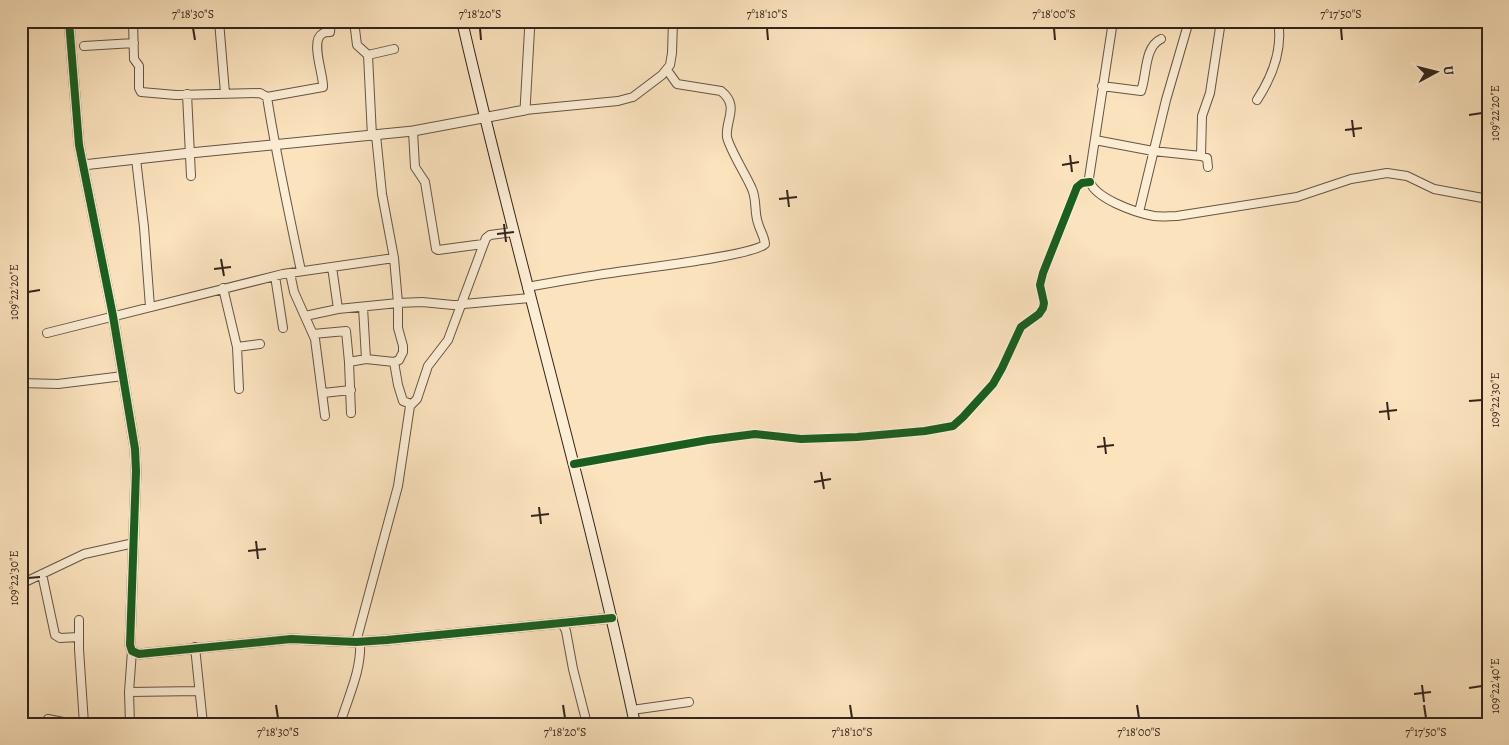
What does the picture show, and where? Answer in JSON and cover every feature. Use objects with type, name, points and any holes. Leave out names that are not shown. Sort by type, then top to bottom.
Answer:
[{"type":"main road","points":[[462,21],[484,118],[612,618],[635,724]]},
{"type":"street","points":[[69,21],[76,128],[113,316],[135,449],[136,471],[130,645],[132,650],[129,692],[130,724]]},
{"type":"street","points":[[133,21],[134,59],[140,69],[139,88],[141,92],[161,94],[260,93],[267,97],[323,86],[324,83],[317,56],[319,38],[322,34],[330,32],[331,21]]},
{"type":"street","points":[[219,21],[225,93]]},
{"type":"street","points":[[349,362],[366,359],[394,362],[399,360],[403,352],[398,328],[394,258],[382,194],[374,135],[368,55],[357,45],[354,21]]},
{"type":"street","points":[[523,110],[525,21]]},
{"type":"street","points":[[523,110],[530,21]]},
{"type":"street","points":[[84,165],[190,152],[413,131],[523,110],[627,99],[650,85],[667,70],[672,53],[673,21]]},
{"type":"street","points":[[1113,21],[1102,86],[1090,182],[1099,193],[1114,203],[1139,212],[1162,216],[1209,212],[1297,197],[1351,179],[1387,173],[1407,176],[1434,189],[1488,199]]},
{"type":"street","points":[[1139,212],[1189,21]]},
{"type":"street","points":[[1201,156],[1202,116],[1210,93],[1222,21]]},
{"type":"street","points":[[1257,100],[1267,83],[1277,57],[1280,38],[1278,21]]},
{"type":"street","points":[[1102,86],[1141,90],[1152,49],[1156,41],[1161,39]]},
{"type":"street","points":[[84,46],[134,43]]},
{"type":"street","points":[[368,55],[394,49]]},
{"type":"street","points":[[527,287],[734,254],[759,248],[765,244],[764,234],[757,222],[756,199],[727,139],[731,111],[726,95],[721,91],[677,84],[667,70]]},
{"type":"street","points":[[187,94],[191,176]]},
{"type":"street","points":[[267,97],[301,271]]},
{"type":"street","points":[[413,131],[415,167],[425,182],[436,249],[483,244]]},
{"type":"street","points":[[1095,140],[1201,156],[1207,158],[1208,167]]},
{"type":"street","points":[[136,159],[144,227],[150,307]]},
{"type":"street","points":[[574,464],[708,440],[755,434],[801,439],[857,437],[917,432],[953,426],[993,384],[1021,327],[1039,314],[1043,308],[1044,303],[1040,285],[1043,273],[1077,187],[1082,183],[1090,182]]},
{"type":"street","points":[[340,724],[359,666],[358,642],[398,486],[408,413],[411,404],[417,399],[428,366],[448,340],[486,238],[490,235],[513,232]]},
{"type":"street","points":[[47,333],[275,276],[394,258]]},
{"type":"street","points":[[332,267],[338,309]]},
{"type":"street","points":[[290,273],[294,292],[317,345],[325,416]]},
{"type":"street","points":[[275,276],[283,328]]},
{"type":"street","points":[[224,288],[237,347],[239,389]]},
{"type":"street","points":[[305,316],[338,309],[398,303],[461,304],[530,298]]},
{"type":"street","points":[[363,307],[366,359]]},
{"type":"street","points":[[313,334],[346,331],[352,413]]},
{"type":"street","points":[[237,347],[260,344]]},
{"type":"street","points":[[394,362],[403,401],[411,404]]},
{"type":"street","points":[[21,383],[58,384],[123,376]]},
{"type":"street","points":[[323,393],[351,390]]},
{"type":"street","points":[[21,584],[84,554],[134,542]]},
{"type":"street","points":[[42,574],[55,636],[60,638],[79,637]]},
{"type":"street","points":[[132,650],[139,654],[291,639],[358,642],[612,618]]},
{"type":"street","points":[[79,620],[84,724]]},
{"type":"street","points":[[562,623],[566,631],[587,724]]},
{"type":"street","points":[[195,647],[203,724]]},
{"type":"street","points":[[129,692],[199,691]]},
{"type":"street","points":[[632,710],[689,702]]},
{"type":"street","points":[[48,719],[73,724]]},
{"type":"cycle path","points":[[69,21],[79,145],[113,316],[135,449],[136,471],[130,645],[132,651],[139,654],[291,639],[356,642],[387,640],[612,618]]},
{"type":"cycle path","points":[[574,464],[708,440],[755,434],[801,439],[857,437],[925,431],[953,426],[993,384],[1021,327],[1039,314],[1043,308],[1044,303],[1040,285],[1043,273],[1077,187],[1082,183],[1090,182]]}]
